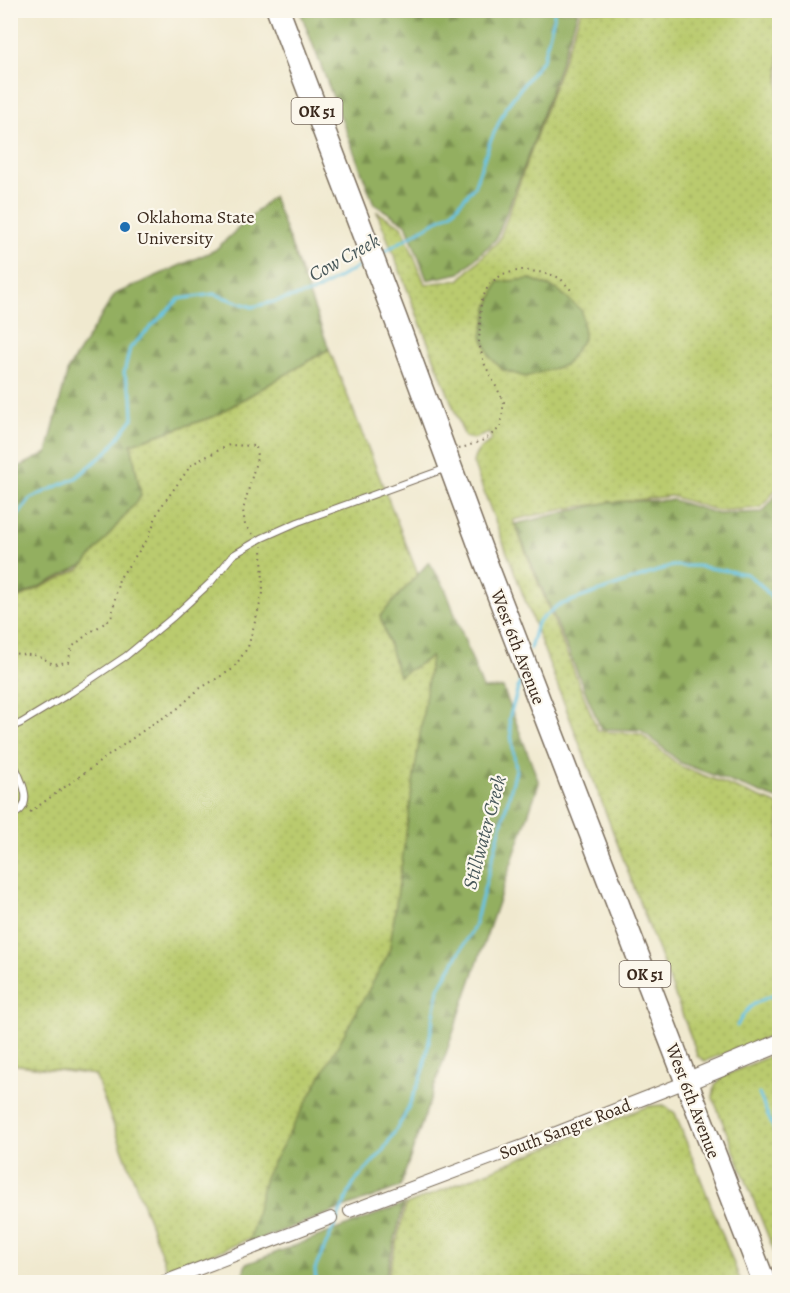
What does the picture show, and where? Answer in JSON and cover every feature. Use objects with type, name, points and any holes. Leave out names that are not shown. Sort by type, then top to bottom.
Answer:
[{"type":"highway","name":"West 6th Avenue","points":[[278,10],[396,317],[486,563],[764,1282]]},
{"type":"street","name":"South Sangre Road","points":[[350,1211],[523,1146],[780,1043]]},
{"type":"street","points":[[164,1282],[331,1218]]},
{"type":"lane","points":[[10,728],[72,692],[126,656],[211,582],[233,555],[262,538],[297,522],[448,460]]},
{"type":"lane","points":[[10,756],[26,794],[26,802],[22,810],[10,816]]},
{"type":"path","points":[[448,460],[484,440],[500,428],[504,402],[484,363],[479,343],[481,302],[489,284],[503,274],[522,270],[546,273],[560,278],[571,290]]},
{"type":"green space","points":[[300,11],[578,11],[531,149],[496,239],[460,273],[427,280],[406,224],[374,204]]},
{"type":"green space","points":[[581,11],[779,11],[779,486],[761,508],[718,511],[671,496],[575,507],[513,520],[598,731],[641,734],[680,766],[779,805],[779,1033],[705,1061],[697,1056],[473,463],[477,452],[492,440],[489,433],[473,439],[465,437],[377,212],[402,226],[425,284],[459,280],[499,240]]},
{"type":"green space","points":[[273,196],[329,349],[215,416],[131,444],[141,496],[85,564],[11,601],[11,471],[47,453],[68,369],[115,294],[215,250]]},
{"type":"green space","points":[[531,279],[558,290],[582,311],[584,338],[565,365],[525,377],[503,370],[490,357],[482,336],[488,308],[498,282]]},
{"type":"green space","points":[[329,349],[451,658],[392,973],[257,1236],[168,1272],[95,1075],[11,1064],[10,602],[80,569],[141,496],[131,444],[215,416]]},
{"type":"green space","points":[[779,491],[779,800],[681,763],[641,730],[601,729],[515,524],[609,502],[673,500],[718,514],[763,512]]},
{"type":"green space","points":[[429,562],[445,588],[483,689],[503,688],[539,783],[400,1187],[249,1243],[265,1177],[389,953],[431,657],[399,676],[380,616]]},
{"type":"green space","points":[[779,1052],[779,1264],[713,1098],[715,1085],[724,1076]]},
{"type":"green space","points":[[664,1105],[675,1113],[741,1282],[386,1282],[406,1205],[648,1106]]},
{"type":"green space","points":[[404,1204],[384,1282],[240,1282],[246,1264]]},
{"type":"waterway","name":"Cow Creek","points":[[380,254],[452,212],[474,187],[490,142],[506,107],[543,59],[554,10]]},
{"type":"waterway","name":"Cow Creek","points":[[10,526],[31,498],[76,478],[109,450],[133,418],[132,396],[124,373],[130,348],[179,299],[214,294],[252,307],[314,292],[364,263]]},
{"type":"waterway","name":"Stillwater Creek","points":[[530,649],[537,623],[557,606],[672,566],[697,566],[747,574],[763,587],[780,609]]},
{"type":"waterway","name":"Stillwater Creek","points":[[316,1282],[315,1269],[353,1184],[382,1152],[404,1117],[423,1073],[439,988],[474,927],[516,770],[509,719],[521,678]]},
{"type":"waterway","points":[[737,1026],[754,1004],[780,993]]},
{"type":"waterway","points":[[759,1094],[780,1144]]},
{"type":"place","name":"Oklahoma State University","points":[[125,227]]}]
